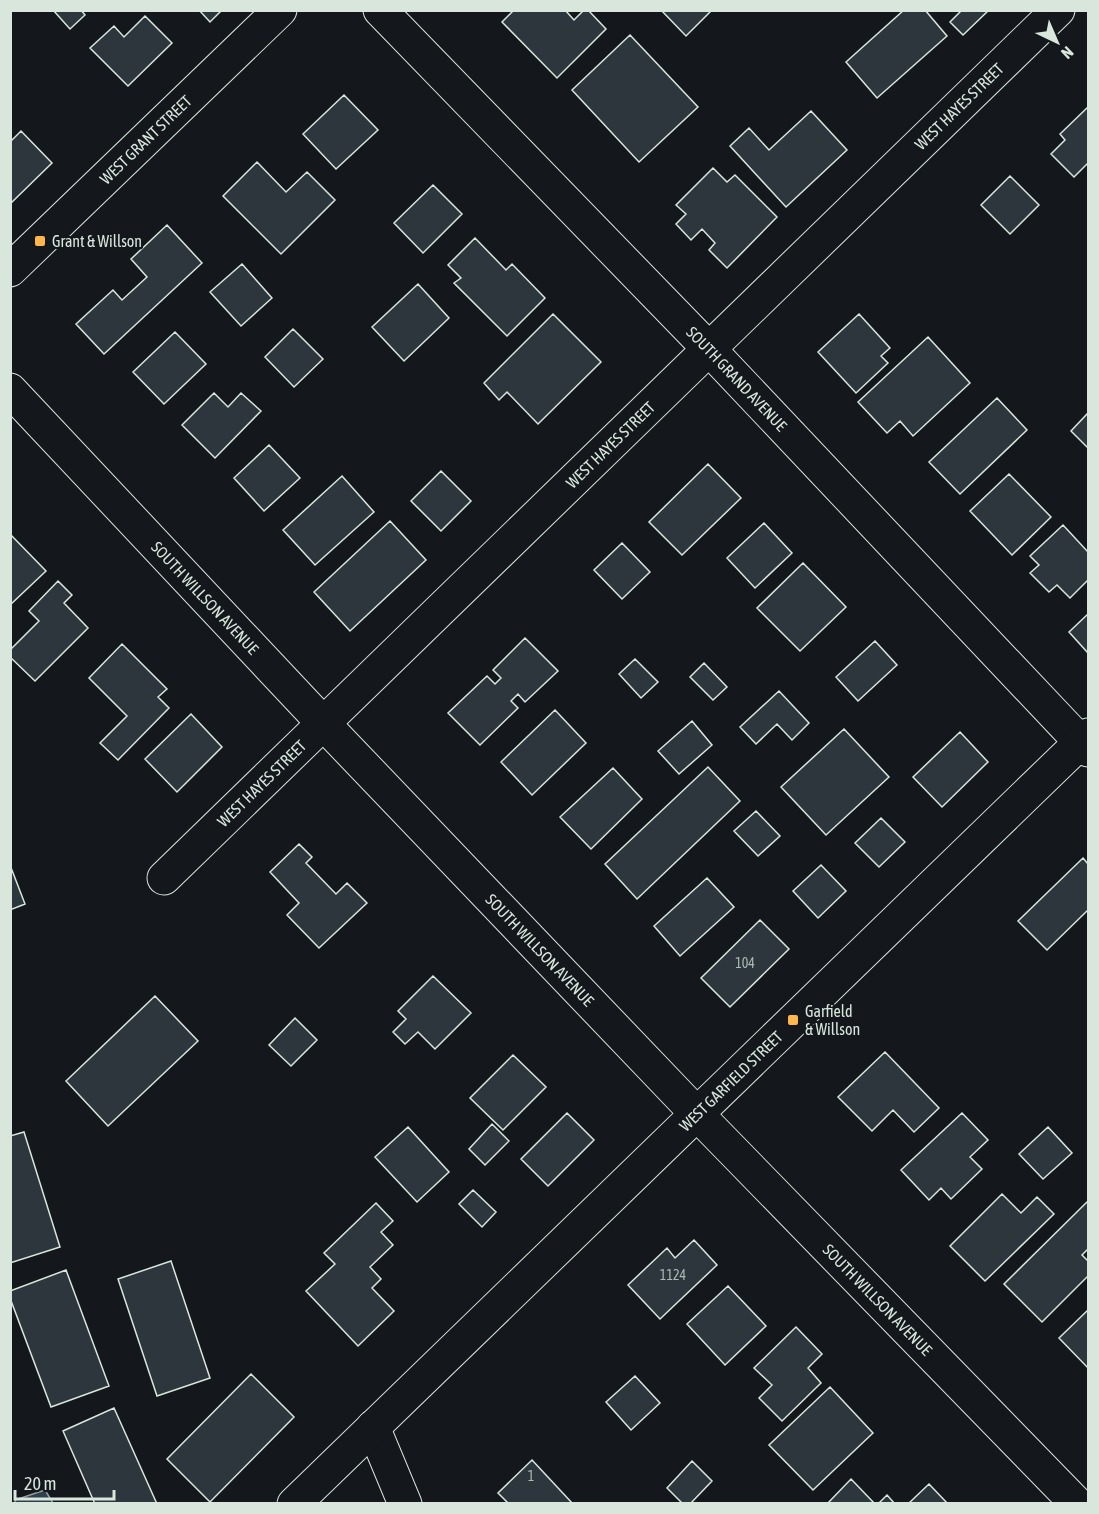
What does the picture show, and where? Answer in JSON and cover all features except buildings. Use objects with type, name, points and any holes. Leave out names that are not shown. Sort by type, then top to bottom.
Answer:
[{"type":"street","name":"WEST GRANT STREET","points":[[10,270],[280,10]]},
{"type":"street","name":"SOUTH GRAND AVENUE","points":[[380,10],[710,350],[1086,743]]},
{"type":"street","name":"WEST HAYES STREET","points":[[164,878],[1058,10]]},
{"type":"street","name":"SOUTH WILLSON AVENUE","points":[[10,390],[323,723],[697,1113],[1080,1498]]},
{"type":"street","name":"WEST GARFIELD STREET","points":[[294,1503],[697,1113],[1086,743]]},
{"type":"street","points":[[372,1427],[405,1503]]},
{"type":"water","points":[[45,1490],[53,1503],[15,1503],[15,1500]]},
{"type":"place","name":"Grant & Willson","points":[[40,241]]},
{"type":"place","name":"Garfield & Willson","points":[[793,1020]]}]
